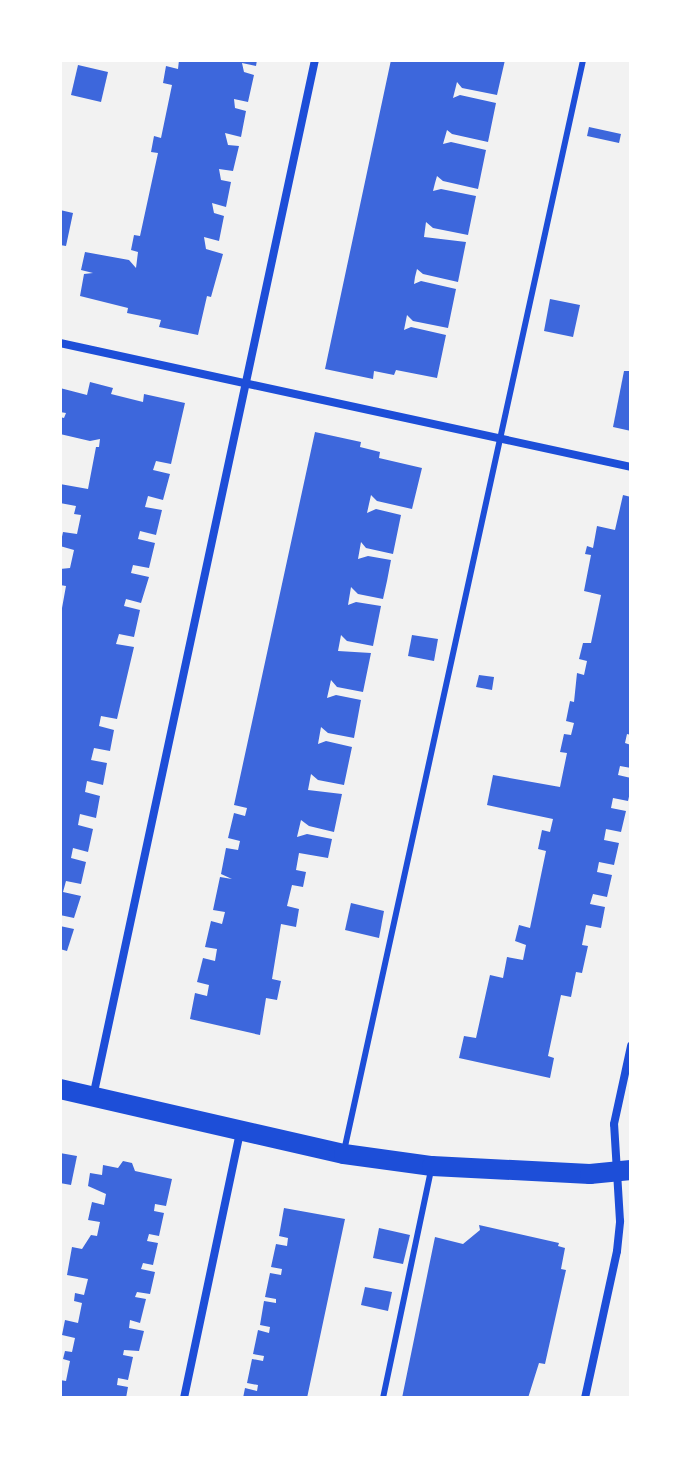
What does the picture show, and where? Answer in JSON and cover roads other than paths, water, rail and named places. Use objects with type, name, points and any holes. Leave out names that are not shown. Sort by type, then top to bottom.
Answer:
[{"type":"main road","points":[[60,1089],[344,1154],[432,1166],[624,1171]]},
{"type":"street","points":[[93,1098],[315,60]]},
{"type":"street","points":[[60,343],[631,467]]},
{"type":"street","points":[[585,1398],[617,1251],[624,1171],[614,1124],[631,1046]]},
{"type":"street","points":[[184,1398],[240,1132]]},
{"type":"lane","points":[[344,1154],[583,60]]},
{"type":"lane","points":[[383,1398],[432,1166]]}]
